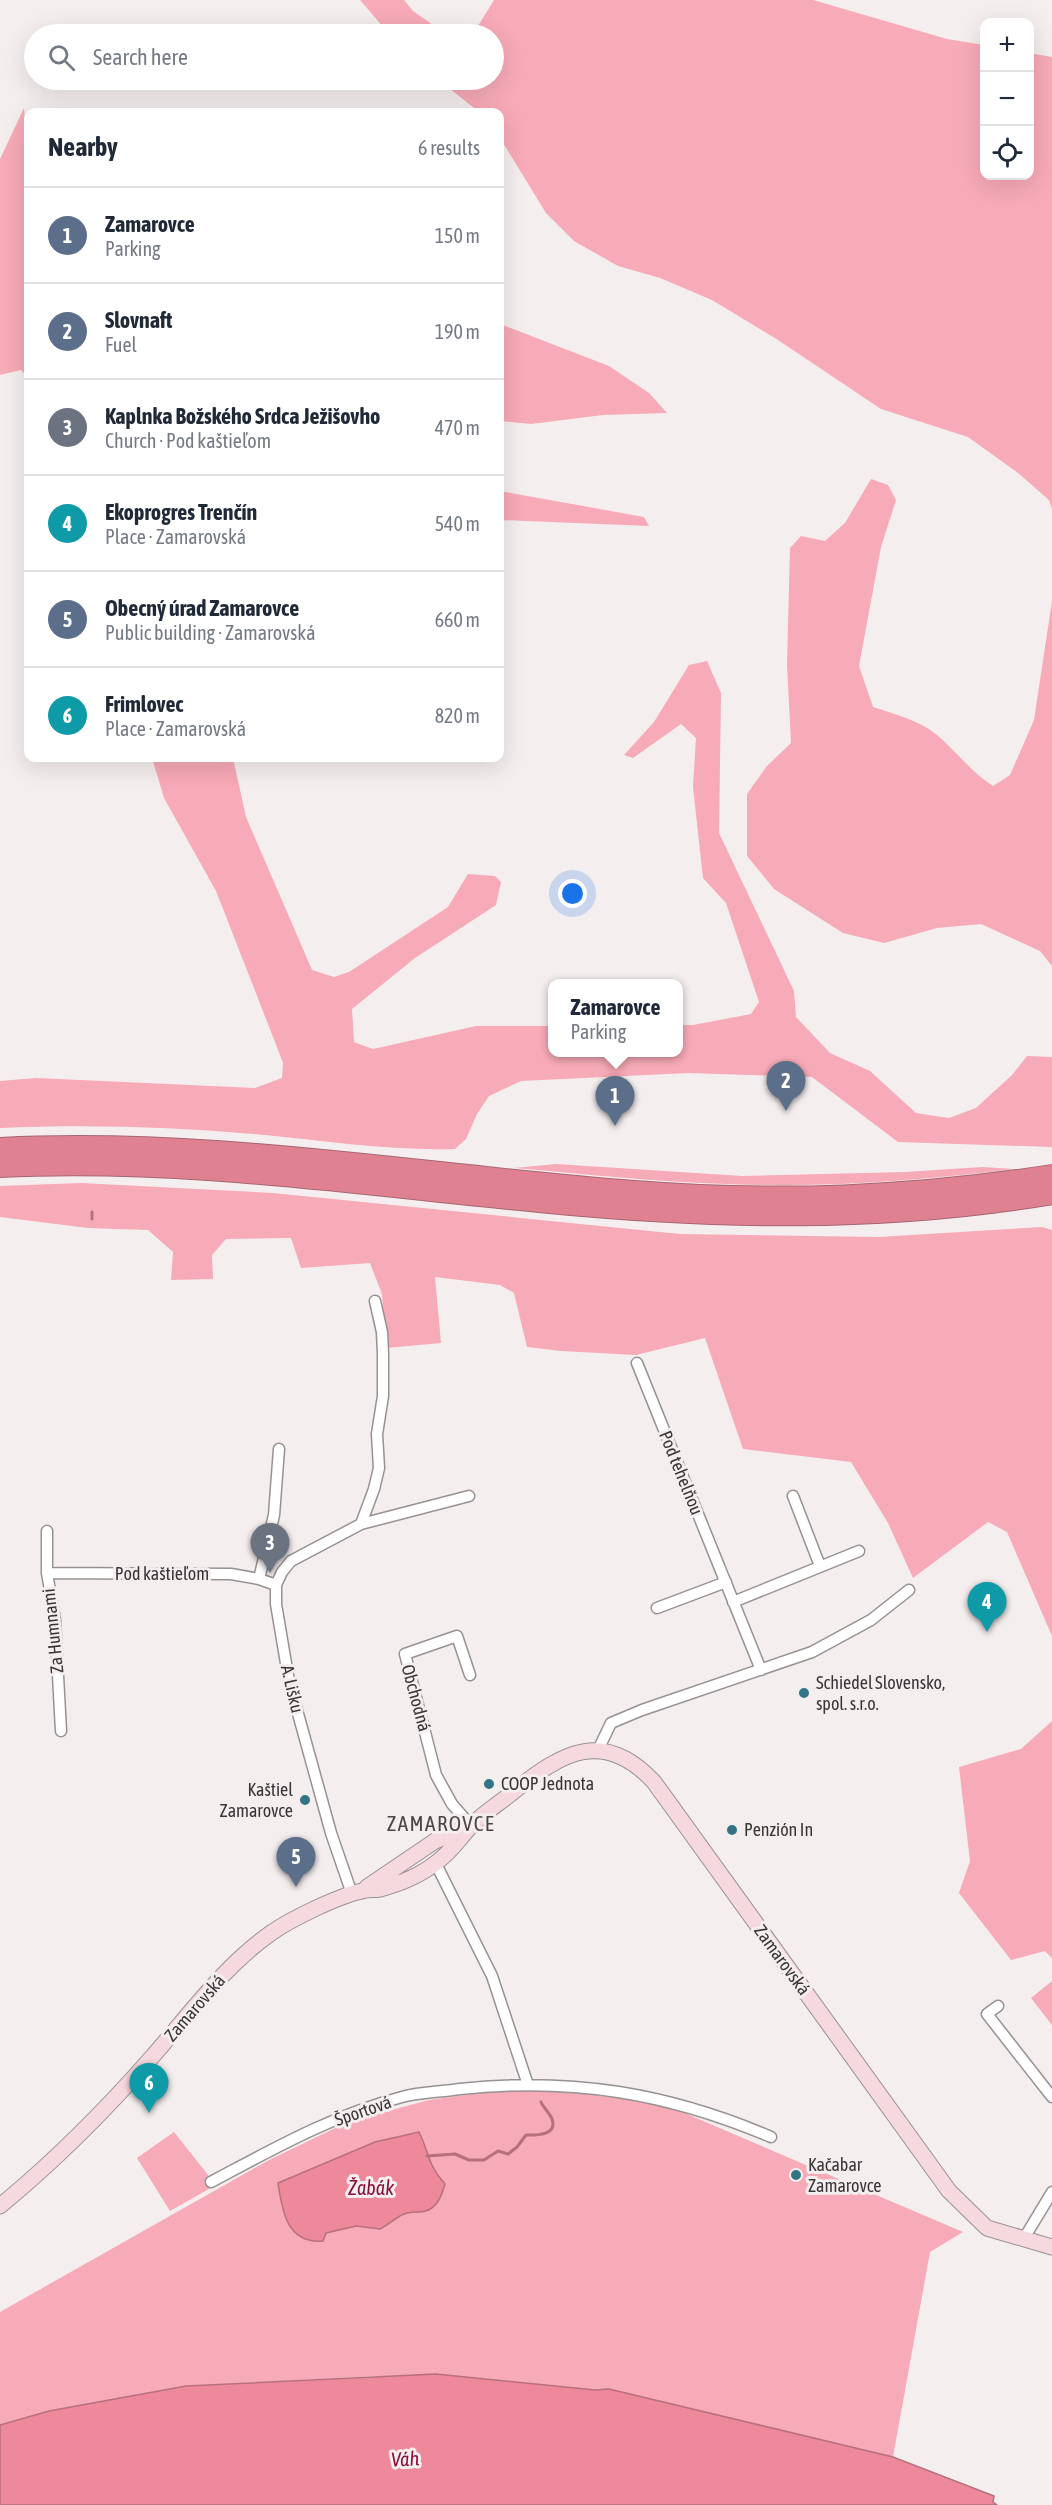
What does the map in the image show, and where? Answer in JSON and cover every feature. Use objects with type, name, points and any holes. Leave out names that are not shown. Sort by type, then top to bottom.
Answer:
[{"type":"highway","points":[[0,1148],[122,1146],[235,1153],[636,1191],[781,1197],[920,1192],[1052,1175]]},
{"type":"highway","points":[[0,1167],[120,1166],[237,1172],[541,1203],[658,1212],[780,1217],[918,1212],[1000,1203],[1052,1194]]},
{"type":"main road","name":"Zamarovská","points":[[0,2206],[65,2151],[106,2110],[225,1973],[273,1931],[357,1892],[435,1841],[471,1826],[552,1763],[575,1752],[598,1750],[628,1759],[641,1768],[654,1782],[950,2191],[987,2228],[1052,2247]]},
{"type":"main road","name":"Zamarovská","points":[[357,1892],[380,1889],[405,1880],[436,1864],[456,1846],[471,1826]]},
{"type":"street","points":[[361,1524],[379,1468],[377,1434],[383,1396],[383,1354],[382,1332],[375,1301]]},
{"type":"street","name":"Pod tehelňou","points":[[637,1363],[761,1670]]},
{"type":"street","points":[[259,1579],[274,1515],[279,1449]]},
{"type":"street","points":[[276,1585],[282,1572],[291,1561],[361,1524],[469,1496]]},
{"type":"street","points":[[793,1496],[820,1566]]},
{"type":"street","name":"Za Humnami","points":[[47,1531],[47,1573],[55,1620],[61,1731]]},
{"type":"street","points":[[733,1602],[859,1551]]},
{"type":"street","name":"Pod kaštieľom","points":[[47,1573],[231,1574],[276,1585]]},
{"type":"street","points":[[657,1608],[726,1582]]},
{"type":"street","name":"A. Lišku","points":[[276,1585],[276,1604],[289,1681],[331,1833],[357,1892]]},
{"type":"street","points":[[598,1750],[611,1723],[642,1710],[812,1652],[842,1638],[871,1620],[909,1590]]},
{"type":"street","name":"Obchodná","points":[[470,1675],[457,1636],[405,1654],[436,1774],[452,1804],[471,1826]]},
{"type":"street","points":[[436,1864],[492,1976],[528,2085]]},
{"type":"street","points":[[998,2006],[987,2014],[1052,2097]]},
{"type":"street","name":"Športová","points":[[212,2182],[309,2130],[401,2097],[481,2087],[568,2085],[644,2095],[719,2117],[771,2137]]},
{"type":"street","points":[[1023,2240],[1052,2192]]},
{"type":"shaded area","points":[[360,0],[404,0],[413,11],[432,24],[380,24]]},
{"type":"shaded area","points":[[494,0],[813,0],[947,39],[980,44],[980,180],[1034,180],[1034,54],[1052,57],[1052,509],[1049,500],[1018,473],[968,437],[881,409],[778,340],[712,300],[660,278],[618,266],[574,241],[546,213],[504,145],[504,108],[474,108],[452,90],[504,90],[504,24],[479,24]]},
{"type":"shaded area","points":[[24,108],[24,373],[21,370],[0,375],[0,159]]},
{"type":"shaded area","points":[[504,326],[609,366],[649,393],[667,413],[603,415],[531,424],[504,421]]},
{"type":"shaded area","points":[[871,479],[888,485],[896,500],[881,547],[859,666],[873,707],[906,718],[930,730],[993,786],[1010,775],[1034,720],[1052,601],[1052,966],[1040,951],[981,924],[937,928],[884,943],[843,933],[774,889],[747,856],[747,794],[767,766],[791,743],[787,665],[790,548],[801,536],[825,541],[845,523]]},
{"type":"shaded area","points":[[504,492],[644,517],[649,526],[504,520]]},
{"type":"shaded area","points":[[707,661],[721,693],[719,833],[794,991],[796,1017],[830,1053],[870,1071],[916,1113],[949,1118],[976,1108],[1012,1075],[1027,1056],[1052,1057],[1052,1147],[898,1142],[812,1077],[689,1073],[521,1081],[489,1096],[477,1114],[466,1139],[455,1149],[383,1147],[166,1128],[66,1126],[0,1128],[0,1081],[36,1078],[255,1088],[282,1078],[283,1063],[216,891],[164,798],[153,762],[234,762],[246,817],[312,970],[334,977],[349,972],[448,907],[468,874],[495,876],[501,882],[496,905],[415,958],[352,1009],[354,1042],[373,1049],[476,1026],[548,1026],[548,1057],[683,1057],[683,1025],[751,1014],[759,1002],[726,903],[703,878],[693,787],[696,738],[681,724],[633,758],[624,755],[654,722],[689,665]]},
{"type":"shaded area","points":[[556,1164],[742,1176],[905,1172],[982,1167],[1014,1169],[871,1182],[763,1185],[674,1182],[514,1168]]},
{"type":"shaded area","points":[[81,1183],[273,1193],[680,1234],[878,1237],[1042,1227],[1052,1230],[1052,1636],[1007,1532],[988,1522],[913,1578],[888,1523],[851,1462],[743,1449],[705,1338],[636,1355],[527,1347],[514,1293],[500,1285],[435,1277],[441,1343],[386,1348],[382,1294],[370,1263],[301,1268],[291,1238],[226,1239],[212,1255],[213,1279],[171,1280],[173,1252],[148,1230],[88,1228],[0,1217],[0,1186]]},
{"type":"shaded area","points":[[1052,1721],[1052,1958],[1045,1951],[1011,1960],[959,1893],[970,1861],[959,1767],[1021,1749]]},
{"type":"shaded area","points":[[1052,1981],[1052,2025],[1031,1998]]},
{"type":"shaded area","points":[[557,2085],[654,2100],[963,2232],[930,2252],[893,2457],[609,2389],[595,2390],[470,2377],[376,2376],[186,2386],[49,2411],[0,2425],[0,2312],[269,2160],[350,2121],[429,2100]]},
{"type":"shaded area","points":[[174,2132],[216,2185],[170,2211],[137,2158]]},
{"type":"water","name":"Žabák","points":[[419,2132],[432,2165],[445,2184],[437,2203],[429,2210],[404,2214],[380,2229],[356,2226],[326,2233],[323,2241],[311,2241],[301,2237],[288,2224],[278,2183],[375,2142]]},
{"type":"water","name":"Váh","points":[[436,2374],[595,2390],[609,2389],[893,2457],[994,2496],[993,2502],[997,2505],[0,2505],[0,2425],[49,2411],[186,2386]]},
{"type":"waterway","points":[[92,1212],[92,1219]]},
{"type":"waterway","points":[[427,2156],[455,2154],[469,2160],[484,2160],[498,2151],[508,2154],[526,2135],[545,2133],[552,2129],[552,2119],[541,2102]]},
{"type":"place","name":"Slovnaft","points":[[786,1111]]},
{"type":"place","name":"Zamarovce","points":[[615,1126]]},
{"type":"place","name":"Kaplnka Božského Srdca Ježišovho","points":[[270,1573]]},
{"type":"place","name":"Ekoprogres Trenčín","points":[[987,1632]]},
{"type":"place","name":"Schiedel Slovensko, spol. s.r.o.","points":[[804,1693]]},
{"type":"place","name":"COOP Jednota","points":[[489,1784]]},
{"type":"place","name":"Kaštiel Zamarovce","points":[[305,1800]]},
{"type":"place","name":"Penzión In","points":[[732,1830]]},
{"type":"place","name":"Obecný úrad Zamarovce","points":[[296,1887]]},
{"type":"place","name":"Frimlovec","points":[[149,2113]]},
{"type":"place","name":"Kačabar Zamarovce","points":[[796,2175]]},
{"type":"district","name":"ZAMAROVCE","points":[[441,1824]]}]
